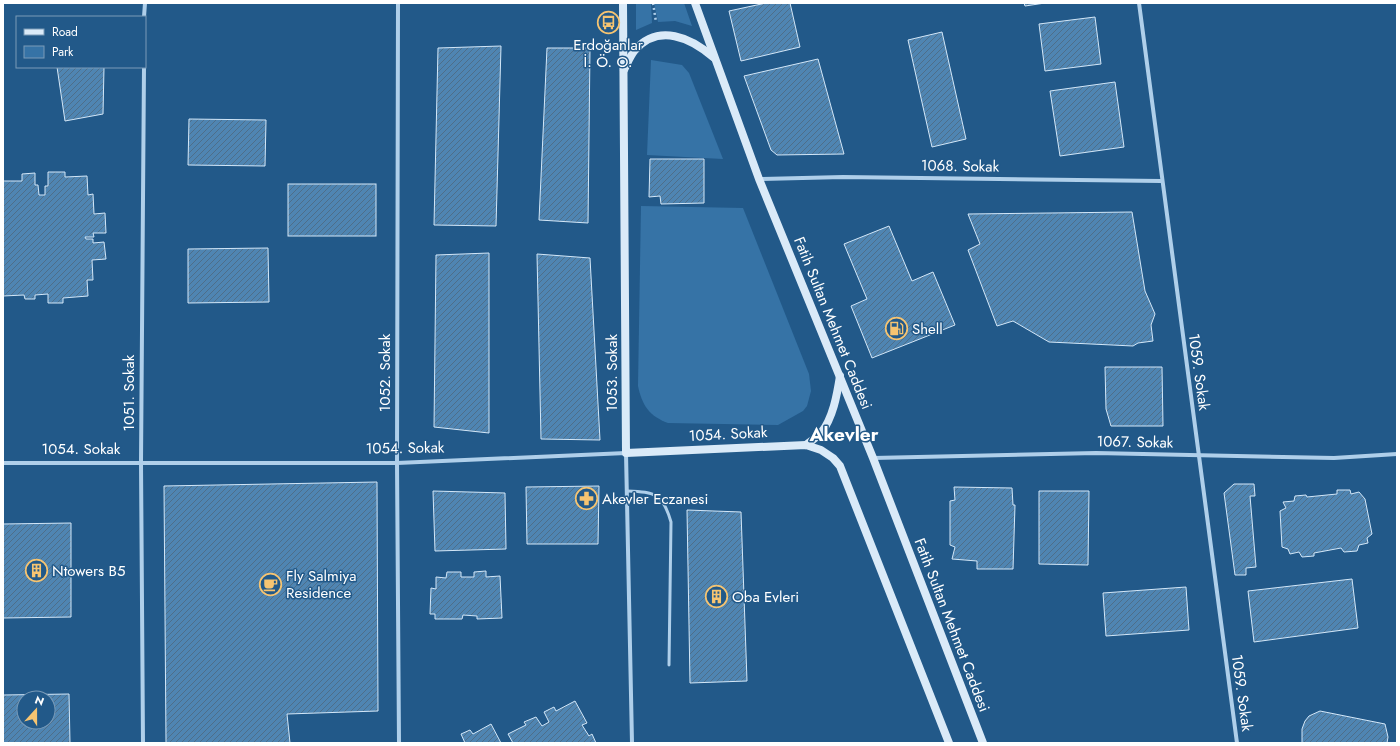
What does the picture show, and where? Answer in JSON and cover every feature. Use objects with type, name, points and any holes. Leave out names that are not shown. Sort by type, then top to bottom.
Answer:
[{"type":"main road","name":"1053. Sokak","points":[[623,3],[626,453]]},
{"type":"main road","name":"Fatih Sultan Mehmet Caddesi","points":[[695,3],[759,179],[873,458],[983,743]]},
{"type":"main road","points":[[624,71],[635,50],[644,43],[658,37],[672,35],[691,41],[714,57]]},
{"type":"main road","points":[[840,375],[838,393],[830,417],[821,433],[806,445],[827,454],[840,466],[949,743]]},
{"type":"main road","name":"1054. Sokak","points":[[626,453],[806,445]]},
{"type":"street","points":[[144,3],[144,16]]},
{"type":"street","name":"1052. Sokak","points":[[398,3],[397,464],[399,743]]},
{"type":"street","name":"1059. Sokak","points":[[1139,3],[1237,743]]},
{"type":"street","name":"1051. Sokak","points":[[143,743],[140,463],[144,68]]},
{"type":"street","name":"1068. Sokak","points":[[759,179],[842,177],[1162,181]]},
{"type":"street","name":"1054. Sokak","points":[[3,463],[397,464],[626,453]]},
{"type":"street","name":"1053. Sokak","points":[[626,453],[632,743]]},
{"type":"street","name":"1067. Sokak","points":[[873,458],[1096,453],[1334,458],[1397,454]]},
{"type":"lane","points":[[627,491],[645,492],[661,499],[666,505],[671,522],[669,665]]},
{"type":"green space","points":[[636,3],[651,3],[652,23],[636,30]]},
{"type":"green space","points":[[654,3],[684,3],[692,26],[675,21],[658,22]]},
{"type":"green space","points":[[651,60],[682,65],[689,73],[723,159],[647,155]]},
{"type":"green space","points":[[641,206],[743,208],[809,374],[811,391],[807,406],[803,411],[778,425],[668,423],[656,417],[647,409],[638,386]]},
{"type":"building","points":[[766,3],[790,3],[800,47],[741,61],[729,11]]},
{"type":"building","points":[[1024,3],[1045,3],[1025,6]]},
{"type":"building","points":[[1095,17],[1101,64],[1045,71],[1039,24]]},
{"type":"building","points":[[942,32],[966,139],[932,147],[908,40]]},
{"type":"building","points":[[501,46],[496,226],[434,225],[438,48]]},
{"type":"building","points":[[547,48],[590,48],[588,223],[539,220]]},
{"type":"building","points":[[818,59],[844,154],[777,155],[771,150],[744,76]]},
{"type":"building","points":[[57,68],[104,68],[103,114],[65,121]]},
{"type":"building","points":[[1115,82],[1124,147],[1060,156],[1050,91]]},
{"type":"building","points":[[189,119],[266,120],[265,166],[188,165]]},
{"type":"building","points":[[650,159],[704,159],[704,203],[661,204],[660,196],[649,197]]},
{"type":"building","points":[[48,172],[65,172],[65,177],[87,176],[88,195],[93,194],[94,214],[105,213],[106,233],[93,233],[94,237],[85,237],[86,239],[93,239],[93,243],[104,242],[106,259],[92,260],[93,280],[87,280],[88,296],[63,298],[63,303],[48,303],[48,294],[35,295],[35,299],[25,299],[24,295],[3,296],[3,181],[22,181],[22,174],[35,173],[35,185],[38,185],[39,195],[45,195],[45,186],[48,186]]},
{"type":"building","points":[[288,184],[376,184],[376,236],[288,236]]},
{"type":"building","points":[[1132,212],[1145,291],[1155,314],[1151,325],[1153,341],[1138,343],[1133,346],[1049,342],[1013,321],[997,326],[968,250],[980,244],[968,214]]},
{"type":"building","points":[[889,226],[912,281],[933,272],[955,325],[872,358],[851,306],[867,299],[844,244]]},
{"type":"building","points":[[268,248],[269,302],[188,303],[188,249]]},
{"type":"building","points":[[489,253],[489,433],[434,427],[436,255]]},
{"type":"building","points":[[537,254],[590,258],[600,440],[541,439]]},
{"type":"building","points":[[1105,367],[1162,367],[1163,426],[1111,426],[1106,409]]},
{"type":"building","name":"Fly Salmiya Residence","points":[[377,482],[378,711],[287,714],[290,743],[166,743],[164,486]]},
{"type":"building","points":[[1234,484],[1254,484],[1255,496],[1250,496],[1256,567],[1246,568],[1246,575],[1235,575],[1224,493]]},
{"type":"building","points":[[599,486],[598,544],[527,544],[526,487]]},
{"type":"building","points":[[954,487],[1012,488],[1013,505],[1015,505],[1013,569],[977,569],[977,561],[952,559],[955,547],[950,545],[950,501],[955,500]]},
{"type":"building","points":[[1337,490],[1350,490],[1351,494],[1359,492],[1365,499],[1372,534],[1367,538],[1368,543],[1359,545],[1357,551],[1344,552],[1341,548],[1314,553],[1314,556],[1302,557],[1299,552],[1290,554],[1288,549],[1282,547],[1280,511],[1286,508],[1283,502],[1294,501],[1295,496],[1306,495],[1307,497],[1337,494]]},
{"type":"building","points":[[433,491],[505,493],[506,549],[435,551]]},
{"type":"building","points":[[1039,491],[1089,491],[1088,565],[1039,564]]},
{"type":"building","name":"Oba Evleri","points":[[687,510],[741,512],[747,681],[690,683]]},
{"type":"building","name":"Ntowers B5","points":[[71,523],[71,617],[3,618],[3,524]]},
{"type":"building","points":[[486,571],[486,577],[500,576],[502,618],[477,619],[477,616],[463,615],[462,619],[435,619],[435,614],[430,614],[431,588],[436,589],[436,577],[446,578],[447,572],[461,572],[461,577],[474,577],[474,572]]},
{"type":"building","points":[[1352,579],[1358,628],[1254,642],[1248,591]]},
{"type":"building","points":[[1186,587],[1189,630],[1106,636],[1103,593]]},
{"type":"building","points":[[56,694],[69,694],[70,743],[3,743],[3,695],[16,695],[16,730],[56,730]]},
{"type":"building","points":[[575,701],[587,723],[582,725],[589,736],[592,734],[596,743],[513,743],[508,734],[526,725],[524,722],[536,717],[542,726],[549,722],[544,712],[554,707],[556,711]]},
{"type":"building","points":[[1320,711],[1385,724],[1388,737],[1387,743],[1302,743],[1302,729],[1305,721],[1309,716]]},
{"type":"building","points":[[491,724],[501,743],[465,743],[461,734],[470,730],[473,734]]},
{"type":"place","name":"Erdoğanlar İ. Ö. O.","points":[[608,22]]},
{"type":"place","name":"Shell","points":[[896,329]]},
{"type":"place","name":"Akevler Eczanesi","points":[[586,499]]},
{"type":"place","name":"Ntowers B5","points":[[37,571]]},
{"type":"place","name":"Fly Salmiya Residence","points":[[271,585]]},
{"type":"place","name":"Oba Evleri","points":[[716,597]]},
{"type":"district","name":"Akevler","points":[[844,434]]}]
